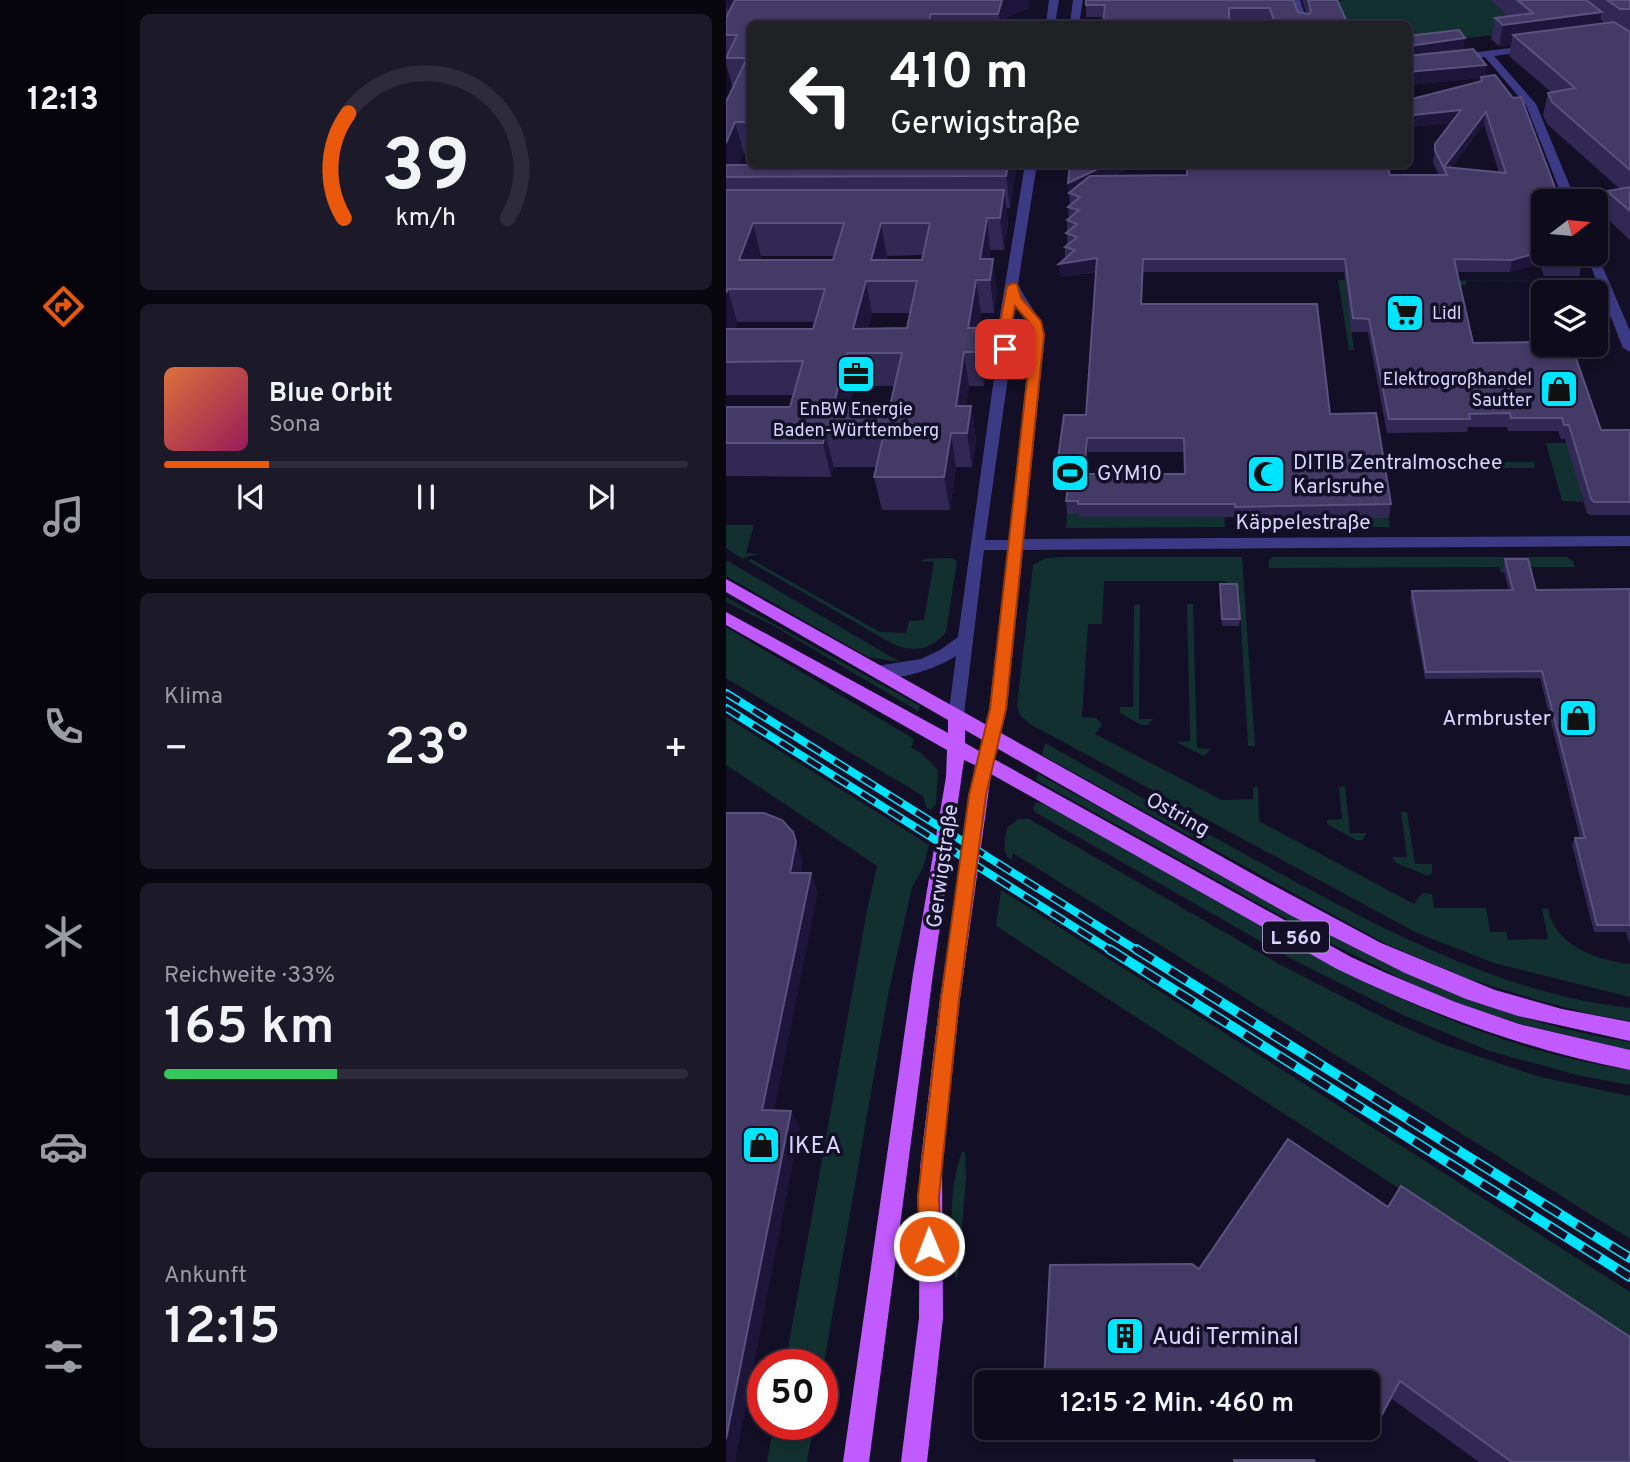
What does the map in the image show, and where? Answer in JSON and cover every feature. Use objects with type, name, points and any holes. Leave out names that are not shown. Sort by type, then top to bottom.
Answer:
[{"type":"main road","name":"Ostring","points":[[726,585],[1263,889],[1410,965],[1498,1000],[1557,1017],[1630,1032]]},
{"type":"main road","name":"L 560","points":[[726,618],[1344,963],[1419,999],[1546,1044],[1630,1060]]},
{"type":"main road","name":"Gerwigstraße","points":[[856,1462],[923,974],[955,777],[957,718]]},
{"type":"main road","name":"Gerwigstraße","points":[[914,1462],[931,1318],[931,1168],[950,999],[984,762],[991,737]]},
{"type":"street","points":[[1051,21],[1054,0]]},
{"type":"street","points":[[1075,21],[1078,0]]},
{"type":"street","points":[[1295,0],[1303,21]]},
{"type":"street","points":[[1412,64],[1543,47]]},
{"type":"street","points":[[1488,55],[1529,101],[1566,189]]},
{"type":"street","name":"Gerwigstraße","points":[[957,718],[977,545],[1005,349],[1003,339],[1013,286],[1017,215],[1030,168]]},
{"type":"street","points":[[1597,266],[1630,348]]},
{"type":"street","name":"Gerwigstraße","points":[[991,737],[998,709],[1038,335],[1035,321],[1015,299],[1013,286]]},
{"type":"street","name":"Käppelestraße","points":[[977,545],[1630,541]]},
{"type":"street","points":[[876,671],[906,669],[933,662],[957,648],[966,639]]},
{"type":"green space","points":[[1526,0],[1498,7],[1525,31],[1412,45],[1412,21],[1342,21],[1332,2]]},
{"type":"green space","points":[[1338,280],[1531,281],[1466,281],[1466,285],[1346,292],[1354,350],[1349,350]]},
{"type":"green space","points":[[1221,424],[1225,527],[1066,528],[1067,514],[1079,514],[1080,517],[1219,517]]},
{"type":"green space","points":[[1595,442],[1586,493],[1581,493],[1583,502],[1562,501],[1546,443]]},
{"type":"green space","points":[[1433,462],[1534,462],[1535,468],[1434,468]]},
{"type":"green space","points":[[1333,518],[1388,518],[1390,527],[1334,527]]},
{"type":"green space","points":[[726,525],[754,525],[746,553],[759,554],[742,558],[726,548]]},
{"type":"green space","points":[[1242,557],[1255,746],[1248,746],[1239,591],[1227,591],[1226,581],[1104,581],[1102,624],[1088,624],[1082,717],[1096,718],[1102,724],[1095,734],[1222,800],[1253,799],[1253,787],[1258,787],[1259,821],[1414,904],[1422,893],[1432,894],[1434,908],[1486,908],[1490,932],[1506,932],[1508,940],[1548,939],[1542,909],[1548,909],[1552,922],[1568,942],[1591,955],[1630,964],[1630,997],[1494,963],[1417,933],[1030,724],[1020,715],[1017,706],[1033,565],[1046,558]]},
{"type":"green space","points":[[1273,557],[1567,557],[1573,561],[1575,567],[1504,567],[1505,573],[1501,573],[1499,567],[1269,568],[1269,560]]},
{"type":"green space","points":[[951,558],[957,561],[946,632],[935,643],[915,649],[893,644],[748,561],[751,559],[880,632],[906,633],[909,621],[924,620],[934,562],[920,561]]},
{"type":"green space","points":[[726,560],[900,662],[868,657],[726,576]]},
{"type":"green space","points":[[726,597],[920,706],[918,711],[772,625],[726,602]]},
{"type":"green space","points":[[1187,604],[1193,604],[1197,748],[1211,749],[1204,756],[1176,742],[1190,741]]},
{"type":"green space","points":[[1134,605],[1140,605],[1139,719],[1153,719],[1148,725],[1141,725],[1120,713],[1120,707],[1133,707]]},
{"type":"green space","points":[[726,627],[914,739],[911,748],[921,753],[938,770],[936,804],[930,810],[926,807],[923,796],[726,678]]},
{"type":"green space","points":[[726,717],[929,845],[923,868],[912,887],[888,995],[827,1349],[788,1349],[877,866],[726,765]]},
{"type":"green space","points":[[1045,743],[1363,918],[1494,975],[1584,1001],[1630,1008],[1630,1021],[1590,1014],[1469,979],[1386,944],[1042,755]]},
{"type":"green space","points":[[1038,774],[1393,967],[1450,992],[1509,1013],[1569,1030],[1630,1042],[1630,1050],[1521,1024],[1457,1004],[1404,980],[1324,940],[1036,780]]},
{"type":"green space","points":[[1345,786],[1350,833],[1367,833],[1362,840],[1356,840],[1327,824],[1327,820],[1342,819],[1339,787]]},
{"type":"green space","points":[[1035,802],[1046,805],[1307,952],[1410,1003],[1517,1044],[1630,1070],[1630,1085],[1581,1076],[1489,1051],[1401,1014],[1290,958],[1038,814],[1033,809]]},
{"type":"green space","points":[[1401,812],[1407,812],[1415,864],[1432,864],[1432,873],[1428,876],[1396,863],[1392,857],[1407,857]]},
{"type":"green space","points":[[1018,819],[1029,819],[1281,965],[1386,1019],[1445,1045],[1540,1077],[1630,1096],[1630,1239],[1013,853],[1011,860],[1005,850],[1005,837],[1007,828]]},
{"type":"green space","points":[[1001,890],[1630,1292],[1630,1339],[996,926]]},
{"type":"green space","points":[[962,1152],[965,1152],[966,1178],[958,1277],[955,1278],[952,1198]]},
{"type":"green space","points":[[771,1440],[811,1440],[807,1462],[767,1462]]},
{"type":"building","points":[[735,0],[1002,0],[998,14],[931,14],[929,21],[747,21],[747,58],[726,58],[737,35],[726,35],[726,18]]},
{"type":"building","points":[[1086,0],[1293,0],[1298,12],[1309,14],[1311,11],[1308,0],[1337,0],[1347,21],[1274,21],[1270,8],[1229,8],[1229,21],[1103,21],[1105,5],[1086,5]]},
{"type":"building","points":[[1517,0],[1586,0],[1602,12],[1503,25],[1495,18],[1533,13]]},
{"type":"building","points":[[1607,0],[1630,0],[1630,9],[1620,9]]},
{"type":"building","points":[[1614,22],[1630,32],[1630,170],[1552,102],[1548,93],[1575,88],[1513,35]]},
{"type":"building","points":[[1459,30],[1465,38],[1412,46],[1412,36]]},
{"type":"building","points":[[1473,49],[1486,65],[1412,72],[1412,56]]},
{"type":"building","points":[[747,58],[747,122],[735,122],[726,143],[726,102]]},
{"type":"building","points":[[1495,75],[1513,98],[1521,97],[1556,189],[1531,189],[1531,254],[1512,260],[1454,259],[1473,343],[1531,342],[1531,357],[1575,357],[1601,430],[1630,430],[1630,502],[1594,502],[1591,499],[1569,425],[1564,425],[1562,418],[1511,418],[1510,413],[1469,414],[1470,419],[1389,419],[1369,319],[1353,318],[1345,259],[1143,259],[1141,304],[1317,304],[1330,414],[1376,413],[1391,504],[1235,507],[1235,504],[1078,504],[1078,501],[1066,501],[1070,474],[1056,474],[1064,415],[1086,415],[1097,258],[1059,264],[1075,250],[1065,247],[1077,237],[1066,233],[1077,224],[1067,220],[1079,210],[1068,207],[1080,197],[1069,193],[1090,176],[1187,175],[1187,168],[1388,168],[1390,175],[1447,175],[1435,150],[1435,144],[1461,110],[1413,115],[1412,99],[1482,81],[1481,77]],"holes":[[[1486,112],[1506,173],[1444,167]],[[1087,438],[1184,438],[1185,474],[1084,474]]]},
{"type":"building","points":[[726,165],[747,165],[747,168],[1007,168],[1006,176],[726,177]]},
{"type":"building","points":[[1070,168],[1100,168],[1068,183]]},
{"type":"building","points":[[1630,187],[1630,211],[1608,192]]},
{"type":"building","points":[[726,190],[1004,190],[1000,218],[987,218],[980,259],[993,259],[990,280],[976,280],[968,328],[983,328],[979,352],[964,352],[956,406],[971,406],[967,433],[951,433],[944,477],[874,477],[884,433],[825,434],[823,443],[726,443],[726,407],[790,407],[803,361],[726,362],[726,329],[813,329],[825,289],[728,289],[726,293]],"holes":[[[753,223],[844,223],[833,260],[739,260]],[[881,223],[930,223],[922,260],[871,260]],[[866,281],[917,281],[907,328],[853,329]],[[847,353],[902,353],[890,406],[833,407]]]},
{"type":"building","points":[[1505,559],[1528,559],[1536,590],[1630,589],[1630,926],[1597,925],[1575,838],[1585,838],[1542,671],[1426,672],[1412,591],[1513,590]]},
{"type":"building","points":[[1220,584],[1237,584],[1240,619],[1222,619]]},
{"type":"building","name":"IKEA","points":[[726,813],[764,813],[782,820],[793,832],[796,842],[790,873],[811,873],[762,1110],[791,1111],[726,1439]]},
{"type":"building","points":[[1288,1139],[1388,1207],[1401,1186],[1630,1337],[1630,1462],[1512,1462],[1400,1381],[1380,1418],[1380,1370],[1045,1370],[1050,1265],[1192,1264],[1199,1269]]},
{"type":"building","points":[[1314,1460],[1315,1462],[1234,1462]]},
{"type":"railway","points":[[726,693],[1138,951]]},
{"type":"railway","points":[[726,708],[1112,951]]},
{"type":"railway","points":[[1109,949],[1630,1277]]},
{"type":"railway","points":[[1136,949],[1630,1258]]},
{"type":"place","name":"Lidl","points":[[1405,313]]},
{"type":"place","name":"EnBW Energie Baden-Württemberg","points":[[856,374]]},
{"type":"place","name":"Elektrogroßhandel Sautter","points":[[1559,389]]},
{"type":"place","name":"GYM10","points":[[1070,473]]},
{"type":"place","name":"DITIB Zentralmoschee Karlsruhe","points":[[1266,474]]},
{"type":"place","name":"Armbruster","points":[[1578,718]]},
{"type":"place","name":"IKEA","points":[[761,1145]]},
{"type":"place","name":"Audi Terminal","points":[[1125,1336]]},
{"type":"route","points":[[929,1246],[929,1196],[950,999],[978,795],[998,709],[1038,335],[1035,321],[1015,299],[1013,286],[1003,339],[1005,349]]}]
